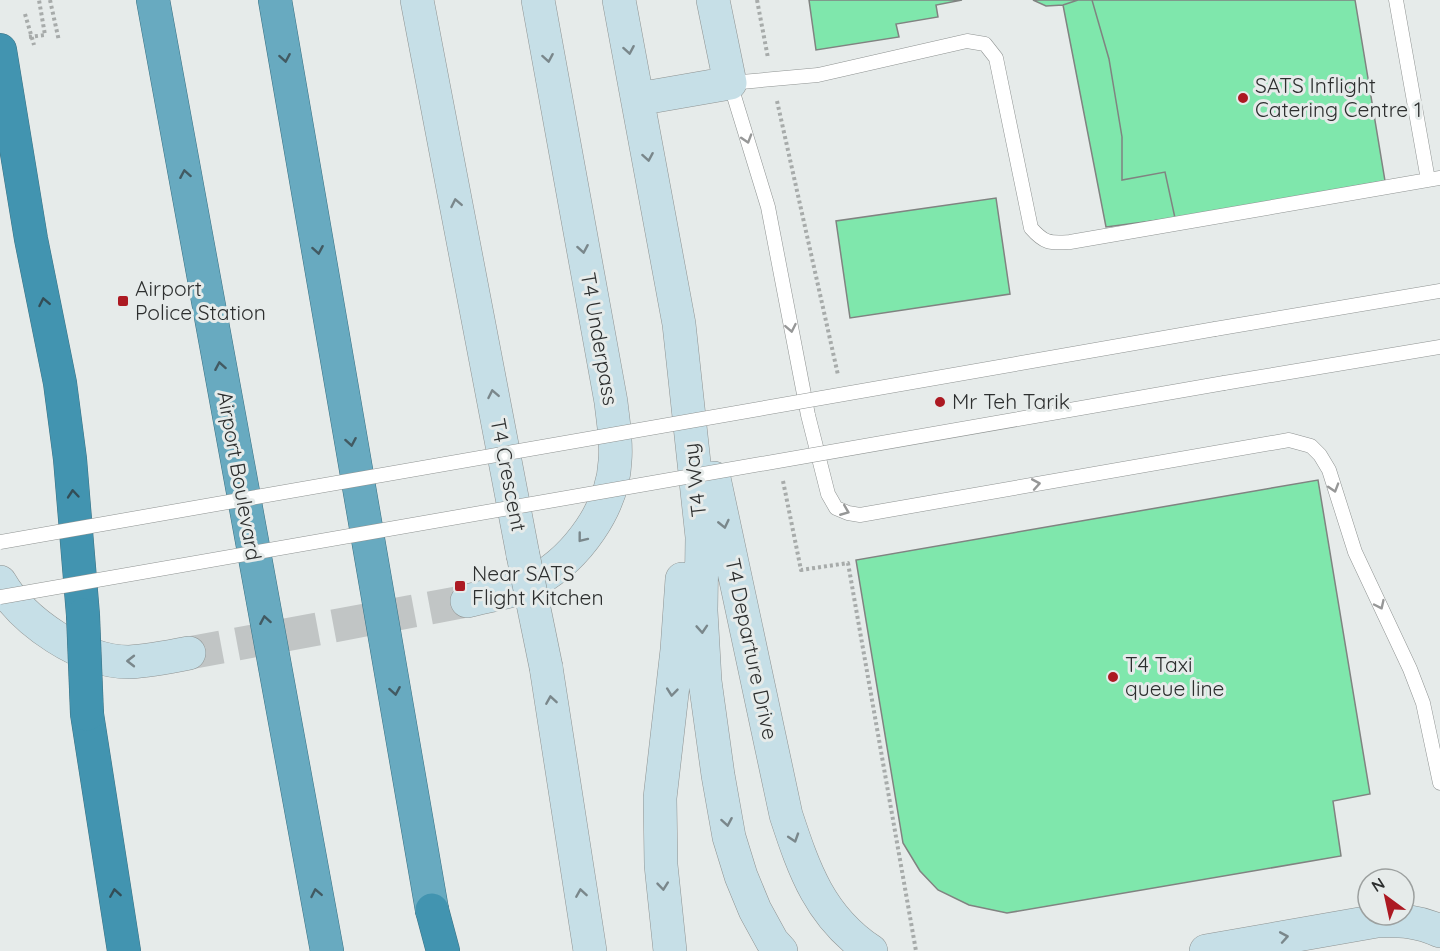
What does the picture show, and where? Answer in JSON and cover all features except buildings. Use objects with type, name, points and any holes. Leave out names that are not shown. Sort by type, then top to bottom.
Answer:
[{"type":"highway","name":"Airport Boulevard","points":[[153,0],[327,951]]},
{"type":"highway","points":[[275,0],[432,910],[436,951]]},
{"type":"highway","points":[[0,50],[31,239],[60,383],[70,459],[83,615],[87,714],[124,951]]},
{"type":"highway","points":[[432,910],[443,951]]},
{"type":"main road","name":"T4 Crescent","points":[[417,0],[546,667],[590,951]]},
{"type":"main road","name":"T4 Underpass","points":[[467,601],[508,591],[536,580],[561,562],[584,538],[597,517],[610,491],[616,461],[611,402],[538,0]]},
{"type":"main road","name":"T4 Way","points":[[620,0],[679,324],[702,537],[701,611],[705,681],[729,837],[755,910],[781,951]]},
{"type":"main road","points":[[638,99],[730,83],[713,0]]},
{"type":"main road","name":"T4 Departure Drive","points":[[679,324],[786,815],[801,859],[817,894],[837,921],[871,951]]},
{"type":"main road","points":[[670,951],[661,865],[660,798],[677,650],[691,445]]},
{"type":"main road","points":[[0,582],[27,616],[56,636],[95,657],[128,662],[189,653]]},
{"type":"main road","points":[[1206,951],[1377,921],[1404,920],[1423,923],[1440,931]]},
{"type":"lane","points":[[1396,0],[1434,179],[1054,243],[1041,240],[1031,228],[996,58],[985,45],[967,41],[818,75],[730,83],[768,207],[808,415],[828,494],[836,508],[860,515],[1289,440],[1311,446],[1329,470],[1355,552],[1414,679],[1429,725],[1440,783]]},
{"type":"lane","points":[[0,542],[1440,291]]},
{"type":"lane","points":[[0,597],[1440,347]]},
{"type":"path","points":[[29,37],[45,34],[39,0]]},
{"type":"path","points":[[50,0],[59,41]]},
{"type":"path","points":[[25,14],[34,45]]},
{"type":"tunnel","points":[[189,653],[467,601]]},
{"type":"place","name":"SATS Inflight Catering Centre 1","points":[[1243,98]]},
{"type":"place","name":"Airport Police Station","points":[[123,301]]},
{"type":"place","name":"Mr Teh Tarik","points":[[940,402]]},
{"type":"place","name":"Near SATS Flight Kitchen","points":[[460,586]]},
{"type":"place","name":"T4 Taxi queue line","points":[[1113,677]]}]
